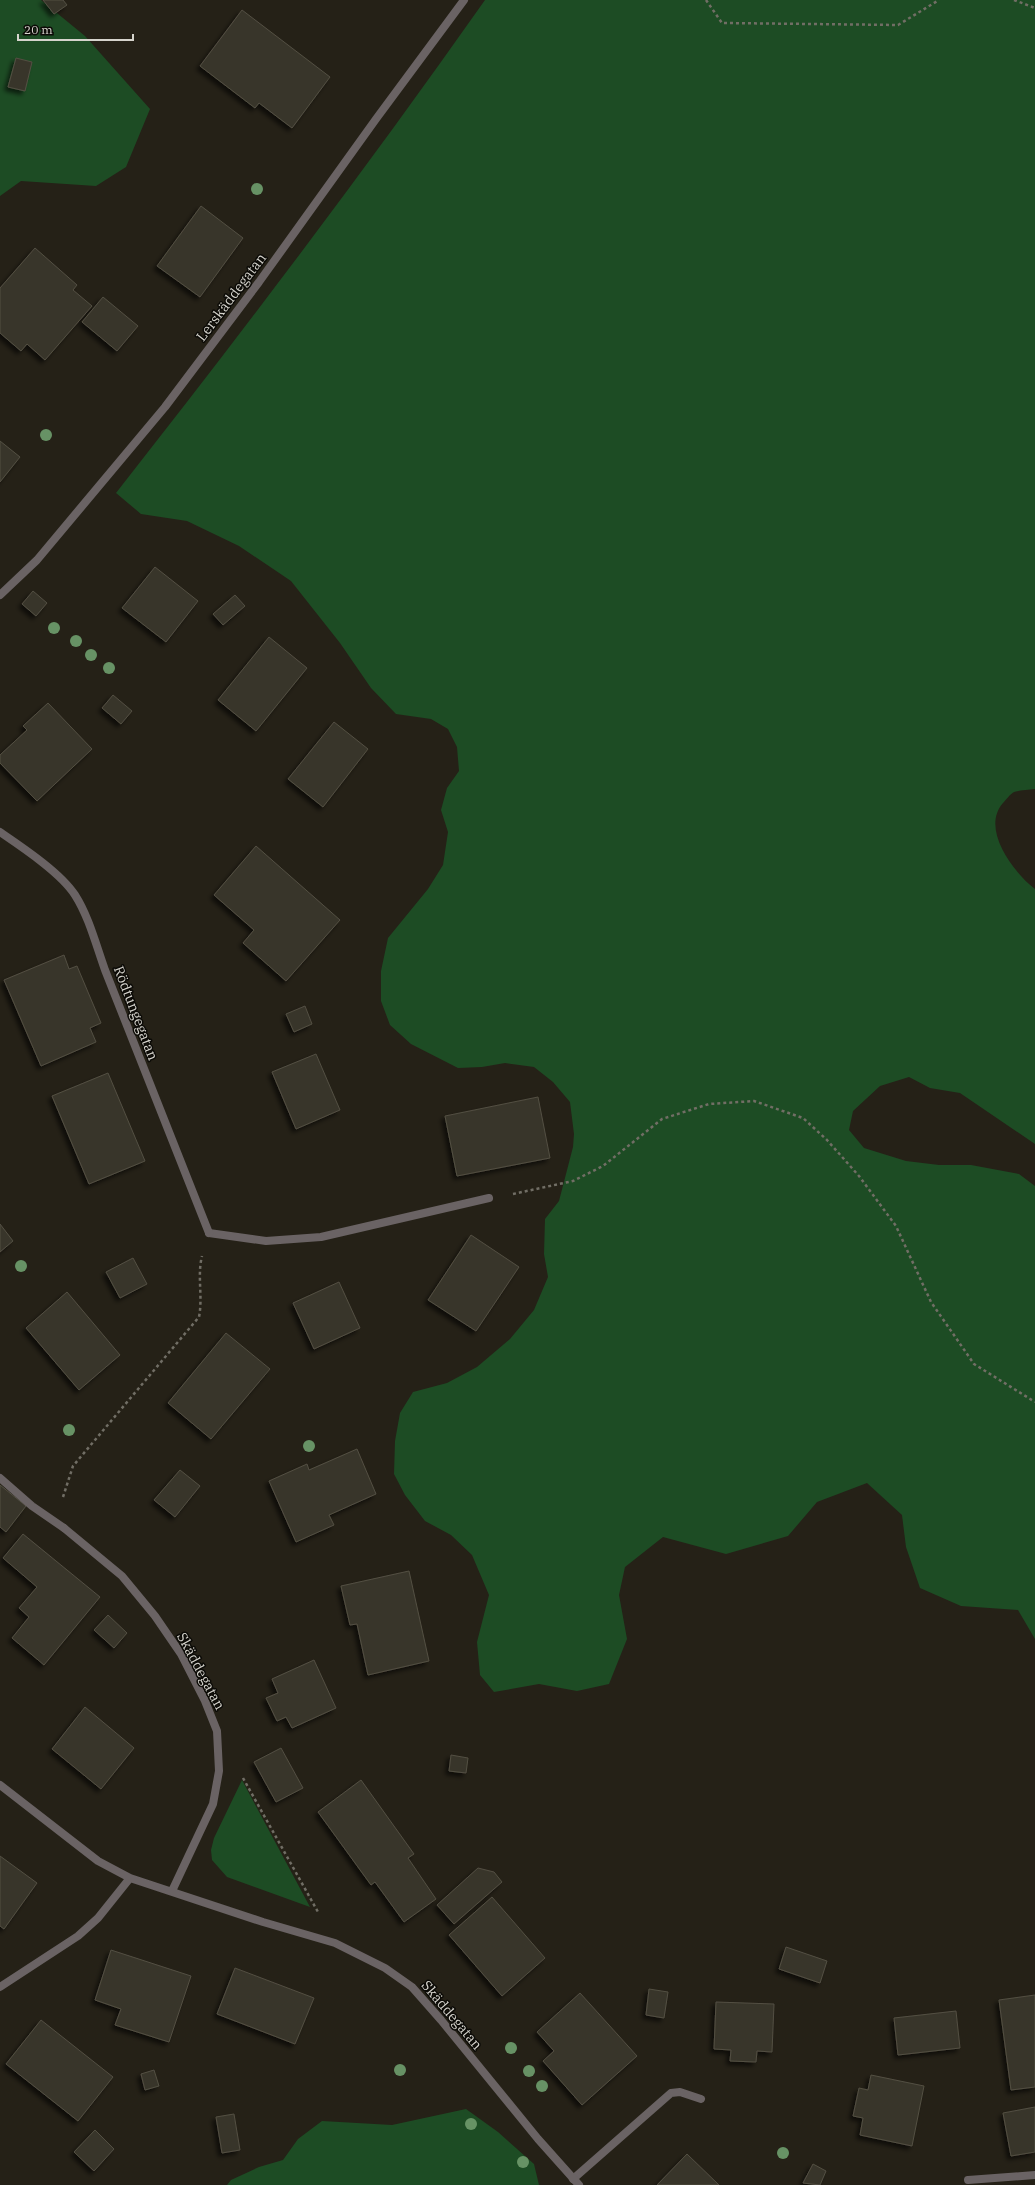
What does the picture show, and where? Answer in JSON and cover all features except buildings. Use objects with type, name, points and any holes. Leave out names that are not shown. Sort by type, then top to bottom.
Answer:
[{"type":"street","name":"Lerskäddegatan","points":[[0,595],[37,560],[165,407],[259,282],[376,118],[464,0]]},
{"type":"street","name":"Rödtungegatan","points":[[0,832],[36,858],[75,895],[91,930],[111,985],[209,1233]]},
{"type":"street","points":[[209,1233],[266,1241],[321,1237],[489,1198]]},
{"type":"street","name":"Skäddegatan","points":[[0,1478],[32,1506],[64,1528],[122,1576],[155,1616],[181,1654],[205,1701],[217,1731],[219,1771],[213,1804],[172,1891]]},
{"type":"street","name":"Skäddegatan","points":[[0,1785],[98,1861],[130,1878],[263,1922],[335,1943],[386,1968],[412,1987],[576,2182]]},
{"type":"street","points":[[0,1987],[78,1936],[98,1918],[130,1878]]},
{"type":"street","points":[[576,2182],[671,2093],[680,2092],[701,2099]]},
{"type":"street","points":[[968,2180],[1035,2175]]},
{"type":"path","points":[[706,0],[722,23],[898,25],[939,0]]},
{"type":"path","points":[[1014,0],[1035,8]]},
{"type":"path","points":[[489,1198],[573,1181],[604,1166],[662,1119],[709,1104],[754,1101],[803,1118],[827,1140],[859,1176],[896,1226],[930,1302],[974,1364],[1035,1402]]},
{"type":"path","points":[[64,1528],[63,1494],[73,1466],[199,1317],[201,1304],[200,1264],[209,1233]]},
{"type":"path","points":[[240,1772],[335,1943]]},
{"type":"green space","points":[[0,0],[41,0],[85,36],[150,109],[126,167],[96,186],[21,181],[0,196]]},
{"type":"green space","points":[[485,0],[1035,0],[1035,789],[1016,791],[1011,794],[1003,803],[997,814],[995,825],[997,837],[1002,850],[1018,872],[1035,889],[1035,1144],[960,1093],[930,1088],[909,1077],[880,1086],[853,1111],[849,1130],[864,1148],[906,1161],[939,1165],[971,1165],[1019,1174],[1035,1186],[1035,1639],[1018,1610],[961,1606],[920,1588],[906,1547],[902,1515],[867,1483],[817,1502],[788,1536],[726,1554],[663,1537],[625,1567],[619,1595],[627,1639],[609,1684],[577,1691],[539,1684],[494,1692],[480,1675],[477,1642],[489,1595],[472,1555],[451,1535],[425,1521],[405,1495],[394,1474],[395,1441],[400,1413],[413,1392],[447,1383],[477,1367],[510,1339],[534,1310],[548,1277],[544,1254],[545,1219],[559,1201],[573,1147],[574,1134],[570,1102],[553,1082],[534,1067],[505,1063],[482,1067],[458,1068],[411,1044],[390,1025],[381,1001],[381,971],[388,938],[428,889],[443,865],[448,832],[441,810],[447,788],[459,771],[457,747],[448,729],[431,719],[396,714],[371,688],[340,643],[291,581],[239,546],[187,521],[141,514],[116,493],[304,249]]},
{"type":"green space","points":[[242,1780],[310,1907],[227,1877],[212,1860],[211,1850],[214,1838]]},
{"type":"green space","points":[[466,2109],[498,2132],[534,2164],[539,2185],[227,2185],[231,2180],[259,2167],[283,2160],[298,2139],[322,2121],[392,2125]]}]
